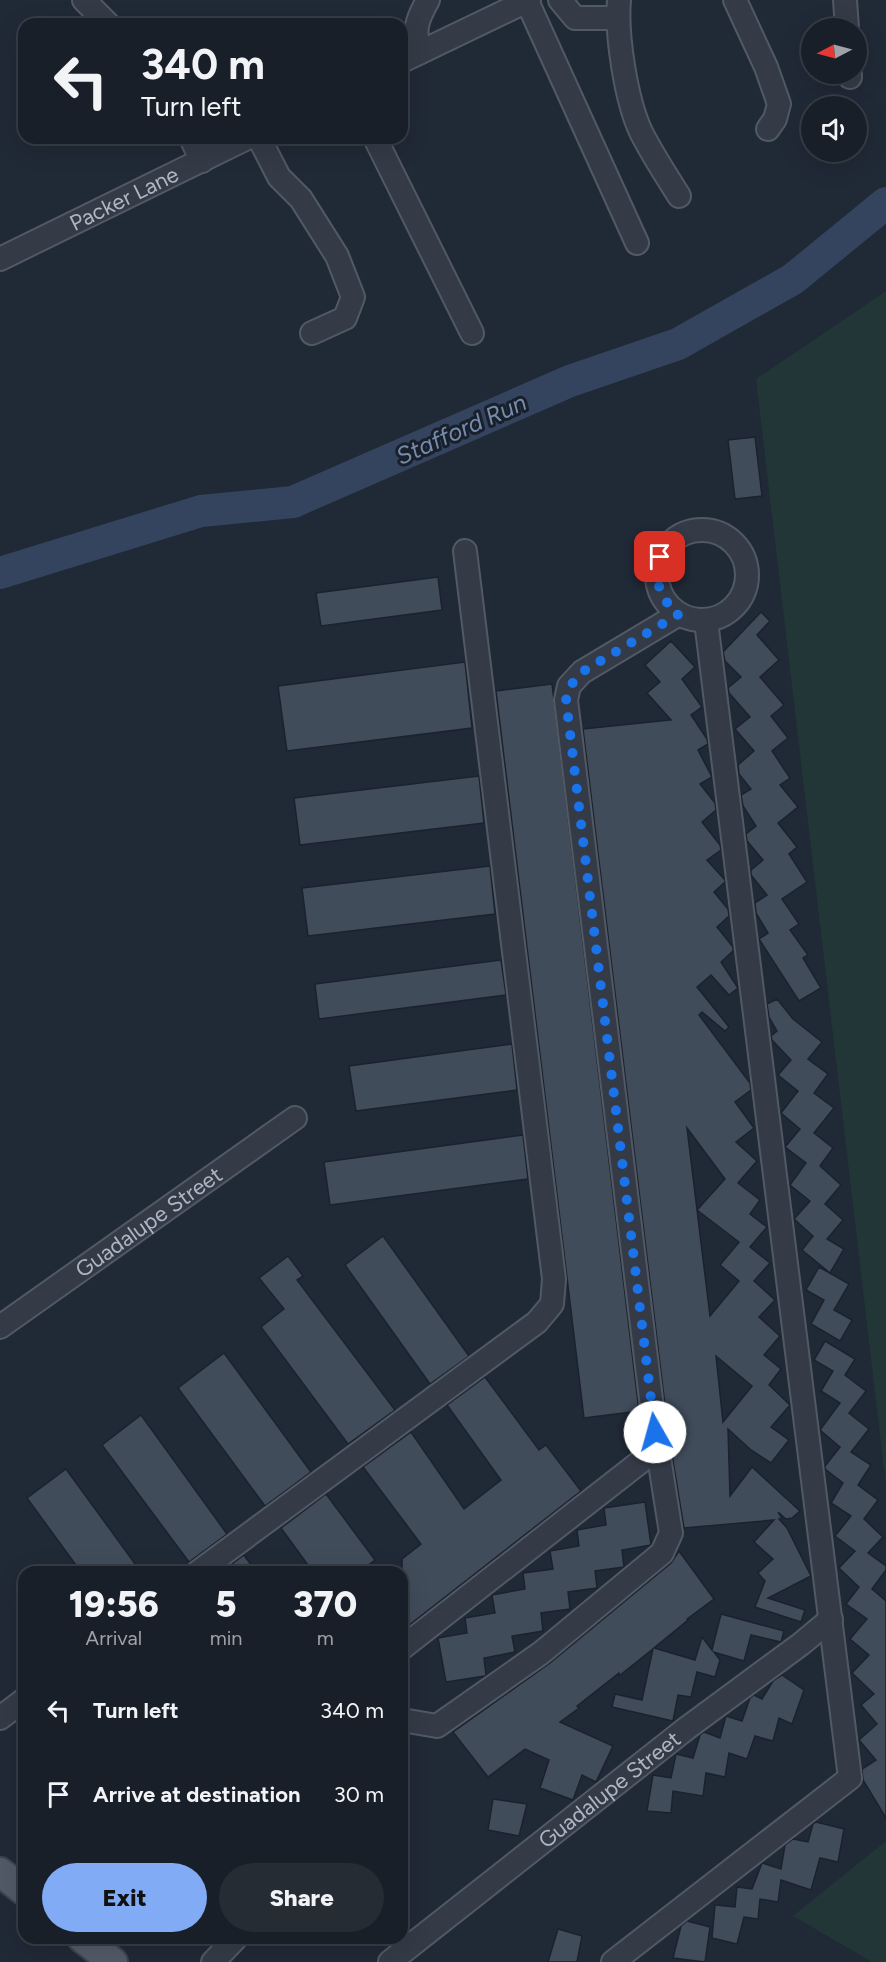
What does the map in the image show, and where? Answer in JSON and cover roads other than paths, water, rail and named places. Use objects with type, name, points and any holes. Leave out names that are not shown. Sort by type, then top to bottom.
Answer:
[{"type":"main road","points":[[90,1944],[113,1962]]},
{"type":"street","points":[[84,0],[102,18]]},
{"type":"street","points":[[410,57],[416,38],[417,20],[428,0]]},
{"type":"street","points":[[560,0],[575,18],[619,9],[622,52],[634,116],[654,157],[679,196]]},
{"type":"street","points":[[735,0],[779,104],[775,119],[768,129]]},
{"type":"street","points":[[845,0],[846,18]]},
{"type":"street","points":[[410,57],[490,8],[528,1],[637,243]]},
{"type":"street","points":[[194,144],[202,161]]},
{"type":"street","name":"Packer Lane","points":[[0,259],[235,144]]},
{"type":"street","points":[[262,144],[279,177],[301,199],[337,256],[353,297],[345,318],[312,333]]},
{"type":"street","points":[[378,144],[472,333]]},
{"type":"street","points":[[697,530],[720,533],[738,549],[747,571],[743,594],[729,612],[706,621],[683,617],[679,614],[665,603],[656,580],[660,557],[675,538],[697,530]]},
{"type":"street","points":[[206,1566],[537,1322],[552,1304],[554,1279],[465,551]]},
{"type":"street","points":[[408,1721],[437,1726],[541,1653],[662,1553],[671,1533],[658,1448],[566,700],[570,686],[582,672],[679,614]]},
{"type":"street","points":[[613,1962],[850,1778],[706,621]]},
{"type":"street","name":"Guadalupe Street","points":[[0,1327],[295,1118]]},
{"type":"street","points":[[408,1643],[658,1448]]},
{"type":"street","name":"Guadalupe Street","points":[[390,1962],[687,1728],[801,1644],[831,1618]]},
{"type":"street","points":[[0,1718],[18,1704]]},
{"type":"street","points":[[213,1962],[230,1944]]},
{"type":"waterway","name":"Stafford Run","points":[[0,573],[201,511],[293,502],[570,381],[678,344],[793,279],[886,203]]}]
